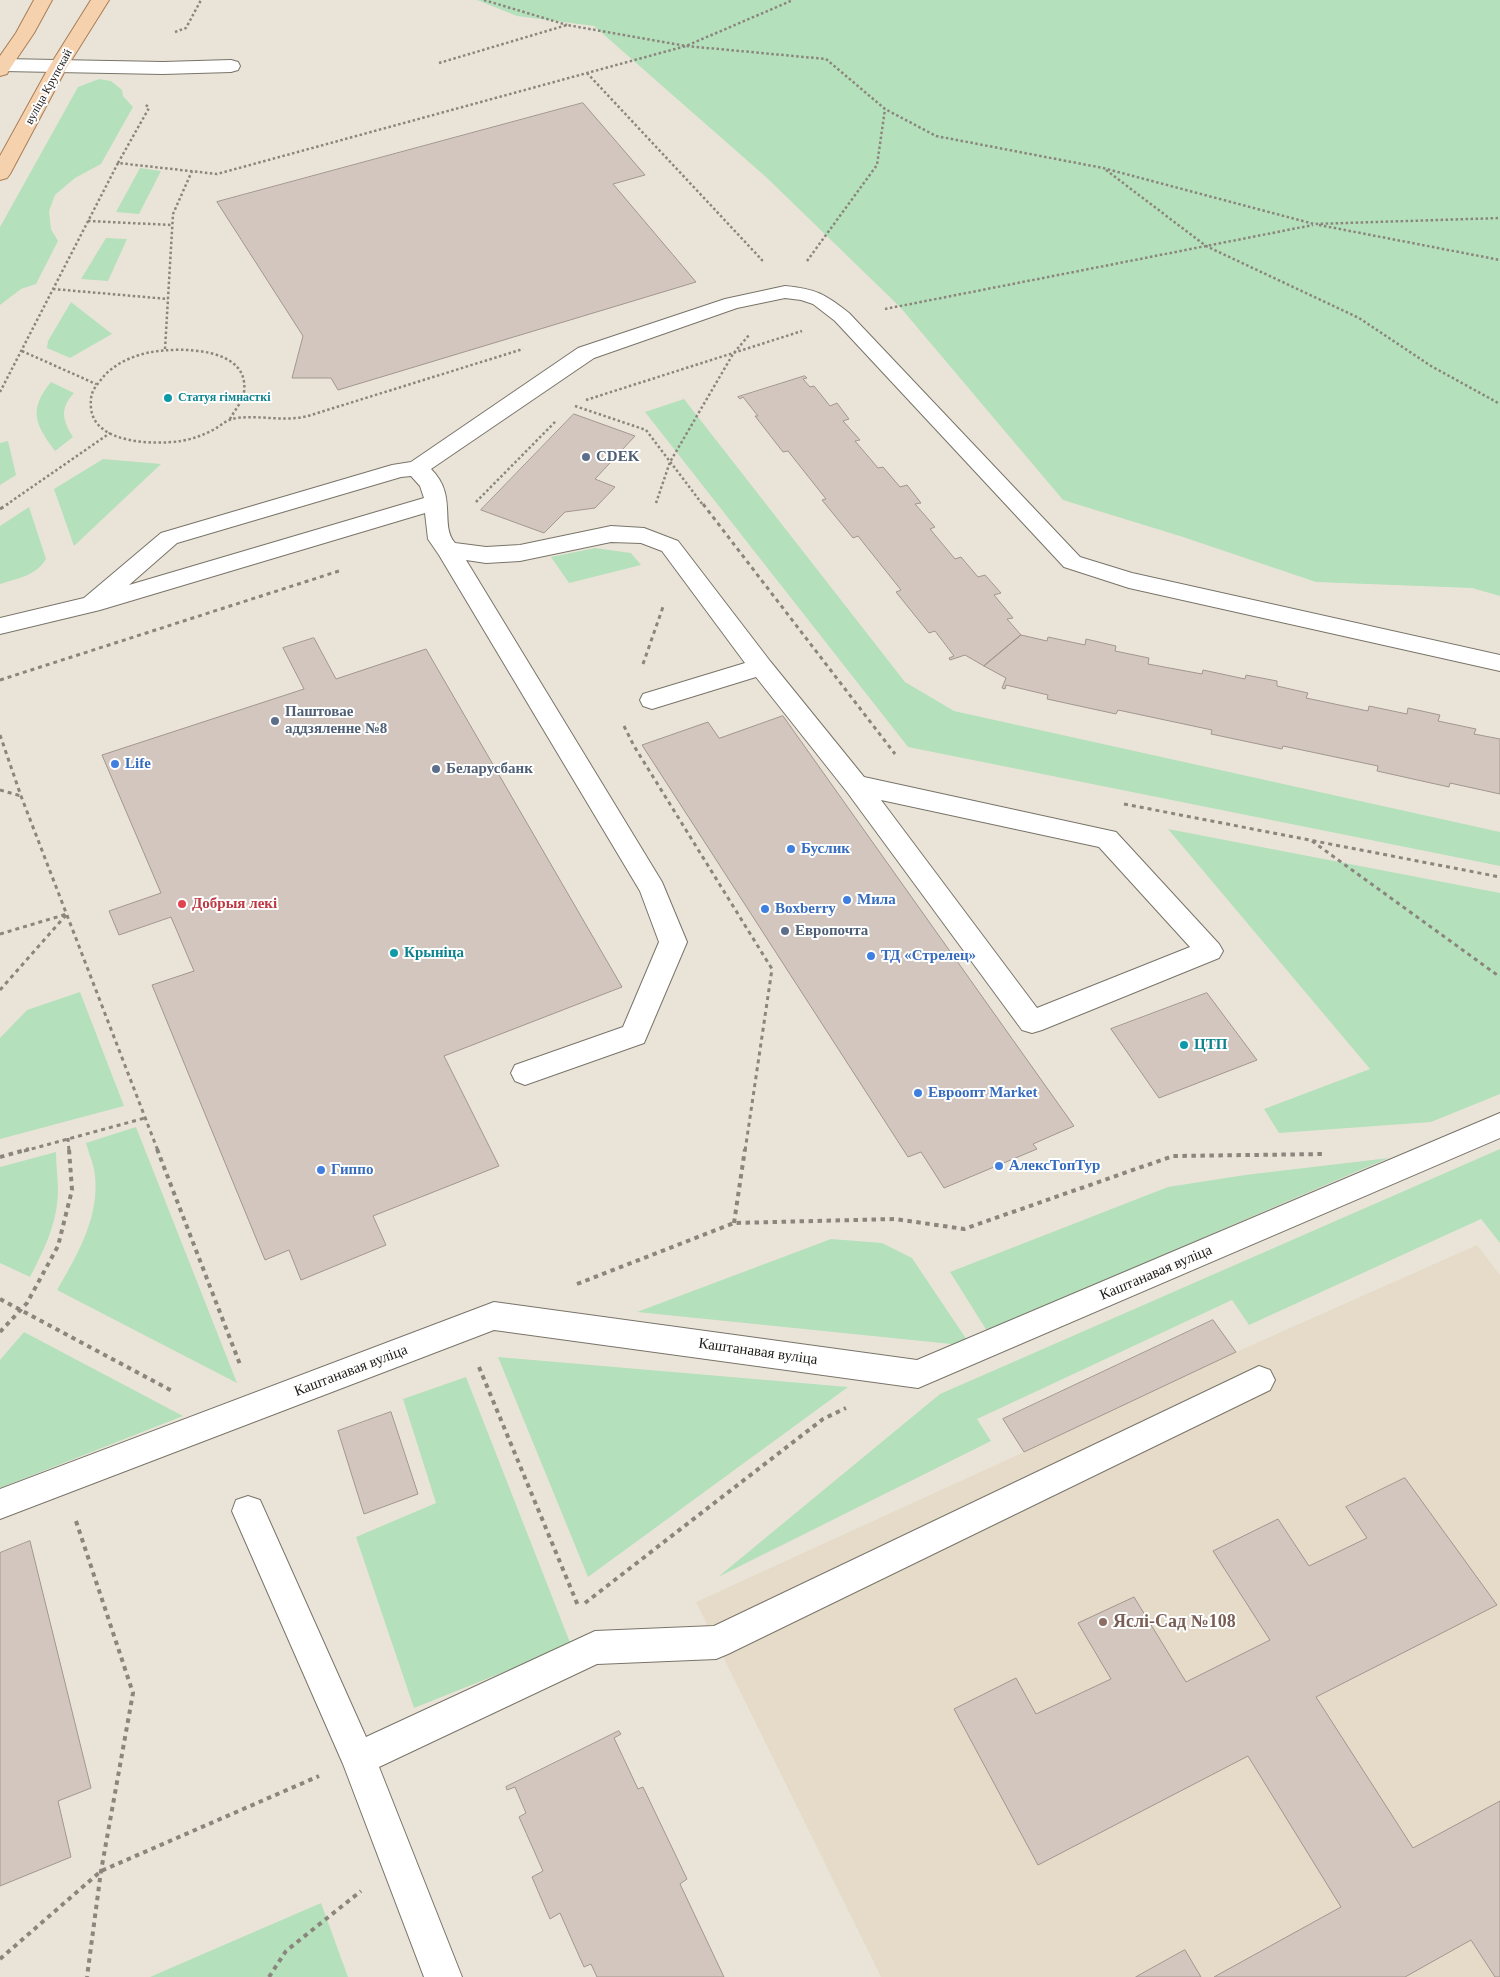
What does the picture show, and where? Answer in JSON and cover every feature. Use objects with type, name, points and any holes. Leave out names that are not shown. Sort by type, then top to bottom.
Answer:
[{"type":"main road","points":[[2,67],[25,33],[43,0]]},
{"type":"main road","name":"вуліца Крупскай","points":[[0,174],[58,67],[100,0]]},
{"type":"street","points":[[2,67],[163,68],[231,66]]},
{"type":"street","points":[[92,604],[169,538],[400,470],[416,469],[586,353],[732,303],[785,292],[804,294],[820,300],[842,317],[1072,562],[1129,580],[1500,663]]},
{"type":"street","points":[[416,469],[426,476],[437,502],[439,539],[448,550],[653,889],[673,942],[634,1034],[525,1073]]},
{"type":"street","points":[[0,626],[92,604],[437,502]]},
{"type":"street","points":[[448,550],[486,555],[520,553],[611,534],[644,536],[670,546],[760,667],[856,785],[1032,1022],[1209,951],[1107,839],[856,785]]},
{"type":"street","points":[[652,700],[760,667]]},
{"type":"street","name":"Каштанавая вуліца","points":[[0,1504],[494,1316],[918,1374],[1500,1125]]},
{"type":"street","points":[[358,1759],[595,1648],[716,1642],[1259,1380]]},
{"type":"street","points":[[248,1511],[358,1759],[443,1977]]},
{"type":"path","points":[[169,34],[186,28],[201,0]]},
{"type":"path","points":[[484,0],[567,25],[686,46],[826,59],[885,109],[936,136],[1103,168],[1314,224],[1500,260]]},
{"type":"path","points":[[118,163],[217,174],[686,46],[793,0]]},
{"type":"path","points":[[439,63],[567,25]]},
{"type":"path","points":[[587,73],[762,260],[757,266]]},
{"type":"path","points":[[0,392],[118,163],[149,108],[143,102]]},
{"type":"path","points":[[644,536],[670,462],[733,354],[785,292],[876,164],[885,109]]},
{"type":"path","points":[[1103,168],[1206,246],[1359,318],[1431,366],[1500,404]]},
{"type":"path","points":[[165,349],[173,214],[192,172]]},
{"type":"path","points":[[572,405],[658,375],[733,354],[842,317],[1314,224],[1500,218]]},
{"type":"path","points":[[88,221],[172,225]]},
{"type":"path","points":[[53,289],[168,299]]},
{"type":"path","points":[[230,419],[298,419],[532,346]]},
{"type":"path","points":[[187,348],[208,351],[225,358],[238,367],[245,379],[246,392],[241,406],[230,419],[214,430],[194,438],[171,443],[148,444],[128,440],[110,433],[98,424],[91,411],[90,398],[96,384],[108,372],[124,361],[144,353],[165,349],[187,348]]},
{"type":"path","points":[[21,350],[96,384]]},
{"type":"path","points":[[0,509],[110,433]]},
{"type":"path","points":[[642,666],[665,603]]},
{"type":"path","points":[[622,720],[634,746],[772,969],[734,1223]]},
{"type":"path","points":[[0,735],[66,914],[257,1407]]},
{"type":"path","points":[[0,790],[21,796]]},
{"type":"path","points":[[1311,840],[1500,977]]},
{"type":"path","points":[[0,934],[66,914]]},
{"type":"path","points":[[0,990],[66,914]]},
{"type":"path","points":[[0,1157],[146,1118]]},
{"type":"path","points":[[0,1332],[27,1303],[58,1246],[72,1190],[68,1138]]},
{"type":"path","points":[[568,1287],[734,1223],[895,1220],[964,1229],[1173,1156],[1330,1154]]},
{"type":"path","points":[[0,1299],[225,1419]]},
{"type":"path","points":[[463,1328],[582,1616]]},
{"type":"path","points":[[579,1608],[823,1419],[849,1407]]},
{"type":"path","points":[[63,1480],[133,1693],[101,1871],[87,1977]]},
{"type":"path","points":[[0,1960],[101,1871],[358,1759]]},
{"type":"path","points":[[269,1977],[286,1950],[398,1862]]},
{"type":"shaded area","name":"Яслі-Сад №108","points":[[1477,1245],[1500,1275],[1500,1977],[881,1977],[696,1602],[1024,1452],[1236,1352]]},
{"type":"green space","points":[[477,0],[1500,0],[1500,596],[1472,588],[1316,582],[1183,537],[1063,500],[900,307],[766,177],[594,26],[517,16]]},
{"type":"green space","points":[[99,79],[111,81],[122,90],[123,96],[133,107],[101,164],[75,178],[55,195],[49,211],[51,229],[58,241],[36,284],[21,289],[0,305],[0,227],[78,87]]},
{"type":"green space","points":[[140,168],[161,171],[139,214],[116,212]]},
{"type":"green space","points":[[106,238],[127,239],[108,281],[81,279]]},
{"type":"green space","points":[[71,302],[112,334],[70,358],[47,348],[48,341]]},
{"type":"green space","points":[[51,382],[74,393],[66,404],[64,414],[73,437],[55,451],[43,433],[37,417],[39,401]]},
{"type":"green space","points":[[684,399],[905,682],[954,711],[1500,832],[1500,866],[908,747],[645,412]]},
{"type":"green space","points":[[8,441],[16,475],[0,485],[0,443]]},
{"type":"green space","points":[[103,459],[161,464],[74,546],[54,489]]},
{"type":"green space","points":[[29,507],[46,559],[32,573],[0,584],[0,526]]},
{"type":"green space","points":[[595,548],[631,553],[641,565],[569,583],[551,557]]},
{"type":"green space","points":[[1168,829],[1500,893],[1500,1094],[1431,1122],[1279,1133],[1264,1109],[1370,1069]]},
{"type":"green space","points":[[80,992],[124,1106],[0,1139],[0,1038],[27,1010]]},
{"type":"green space","points":[[136,1127],[237,1383],[57,1290],[80,1247],[95,1201],[94,1169],[86,1143]]},
{"type":"green space","points":[[1500,1149],[1500,1243],[1481,1219],[1249,1325],[1232,1300],[977,1419],[991,1441],[718,1577],[940,1394]]},
{"type":"green space","points":[[56,1152],[58,1192],[55,1215],[45,1247],[30,1277],[0,1263],[0,1167]]},
{"type":"green space","points":[[1389,1158],[987,1331],[950,1272],[1168,1187],[1245,1175]]},
{"type":"green space","points":[[831,1239],[882,1243],[912,1258],[971,1346],[637,1312]]},
{"type":"green space","points":[[24,1332],[183,1416],[0,1488],[0,1360]]},
{"type":"green space","points":[[498,1357],[848,1387],[588,1577]]},
{"type":"green space","points":[[466,1377],[571,1645],[414,1708],[356,1537],[436,1503],[403,1399]]},
{"type":"green space","points":[[321,1903],[348,1977],[150,1977]]},
{"type":"building","points":[[583,103],[645,175],[613,184],[696,282],[338,390],[331,378],[292,378],[303,336],[217,202]]},
{"type":"building","points":[[805,376],[807,378],[803,379],[810,387],[814,386],[830,406],[837,403],[849,419],[843,421],[860,440],[855,441],[878,468],[883,467],[900,487],[907,485],[921,503],[915,504],[935,527],[930,529],[955,559],[961,557],[978,577],[985,575],[1001,593],[994,595],[1013,618],[1007,619],[1021,635],[984,666],[965,655],[950,660],[949,658],[954,656],[935,631],[929,633],[896,592],[901,590],[858,536],[853,538],[822,500],[826,499],[788,451],[783,452],[743,397],[740,399],[738,397]]},
{"type":"building","points":[[574,414],[635,436],[595,479],[615,487],[595,508],[565,512],[544,533],[481,510]]},
{"type":"building","points":[[1021,635],[1047,641],[1048,637],[1085,645],[1086,639],[1116,646],[1115,651],[1149,658],[1148,664],[1202,674],[1203,670],[1245,679],[1246,675],[1277,681],[1277,686],[1308,693],[1306,698],[1368,711],[1369,706],[1407,714],[1408,708],[1440,715],[1438,721],[1476,729],[1474,734],[1500,739],[1500,794],[1450,783],[1449,787],[1377,771],[1378,766],[1283,746],[1282,749],[1211,734],[1212,730],[1118,710],[1116,714],[1047,699],[1048,695],[1006,685],[1005,689],[1002,688],[1006,678],[984,666]]},
{"type":"building","name":"Крыніца","points":[[314,638],[336,679],[426,649],[622,987],[444,1056],[499,1166],[373,1216],[386,1245],[301,1280],[289,1250],[265,1260],[152,985],[194,971],[171,917],[119,935],[109,911],[161,893],[102,755],[304,689],[283,648]]},
{"type":"building","points":[[783,716],[1074,1126],[1033,1144],[1037,1149],[944,1188],[921,1152],[908,1157],[642,745],[708,722],[719,738]]},
{"type":"building","name":"ЦТП","points":[[1207,993],[1257,1060],[1159,1098],[1111,1029]]},
{"type":"building","points":[[1213,1320],[1236,1352],[1024,1452],[1003,1419]]},
{"type":"building","points":[[391,1412],[418,1494],[364,1514],[338,1431]]},
{"type":"building","points":[[1405,1478],[1497,1605],[1316,1697],[1413,1848],[1500,1801],[1500,1977],[1495,1977],[1471,1940],[1405,1977],[1214,1977],[1341,1907],[1248,1756],[1038,1865],[954,1709],[1016,1678],[1036,1714],[1111,1679],[1078,1623],[1134,1597],[1186,1682],[1270,1640],[1213,1551],[1278,1519],[1309,1566],[1367,1538],[1346,1507]]},
{"type":"building","points":[[30,1541],[91,1788],[58,1801],[71,1857],[0,1886],[0,1553]]},
{"type":"building","points":[[619,1731],[621,1734],[614,1738],[638,1789],[643,1787],[687,1879],[680,1884],[724,1977],[597,1977],[591,1964],[584,1967],[560,1913],[550,1919],[532,1877],[543,1871],[519,1817],[526,1813],[515,1787],[507,1790],[506,1787]]},
{"type":"building","points":[[1185,1950],[1201,1977],[1136,1977]]},
{"type":"place","name":"Статуя гімнасткі","points":[[168,398]]},
{"type":"place","name":"CDEK","points":[[586,457]]},
{"type":"place","name":"Паштовае аддзяленне №8","points":[[275,721]]},
{"type":"place","name":"Life","points":[[115,764]]},
{"type":"place","name":"Беларусбанк","points":[[436,769]]},
{"type":"place","name":"Буслик","points":[[791,849]]},
{"type":"place","name":"Мила","points":[[847,900]]},
{"type":"place","name":"Добрыя лекі","points":[[182,904]]},
{"type":"place","name":"Boxberry","points":[[765,909]]},
{"type":"place","name":"Европочта","points":[[785,931]]},
{"type":"place","name":"Крыніца","points":[[394,953]]},
{"type":"place","name":"ТД «Стрелец»","points":[[871,956]]},
{"type":"place","name":"ЦТП","points":[[1184,1045]]},
{"type":"place","name":"Евроопт Market","points":[[918,1093]]},
{"type":"place","name":"АлексТопТур","points":[[999,1166]]},
{"type":"place","name":"Гиппо","points":[[321,1170]]},
{"type":"place","name":"Яслі-Сад №108","points":[[1103,1622]]}]
